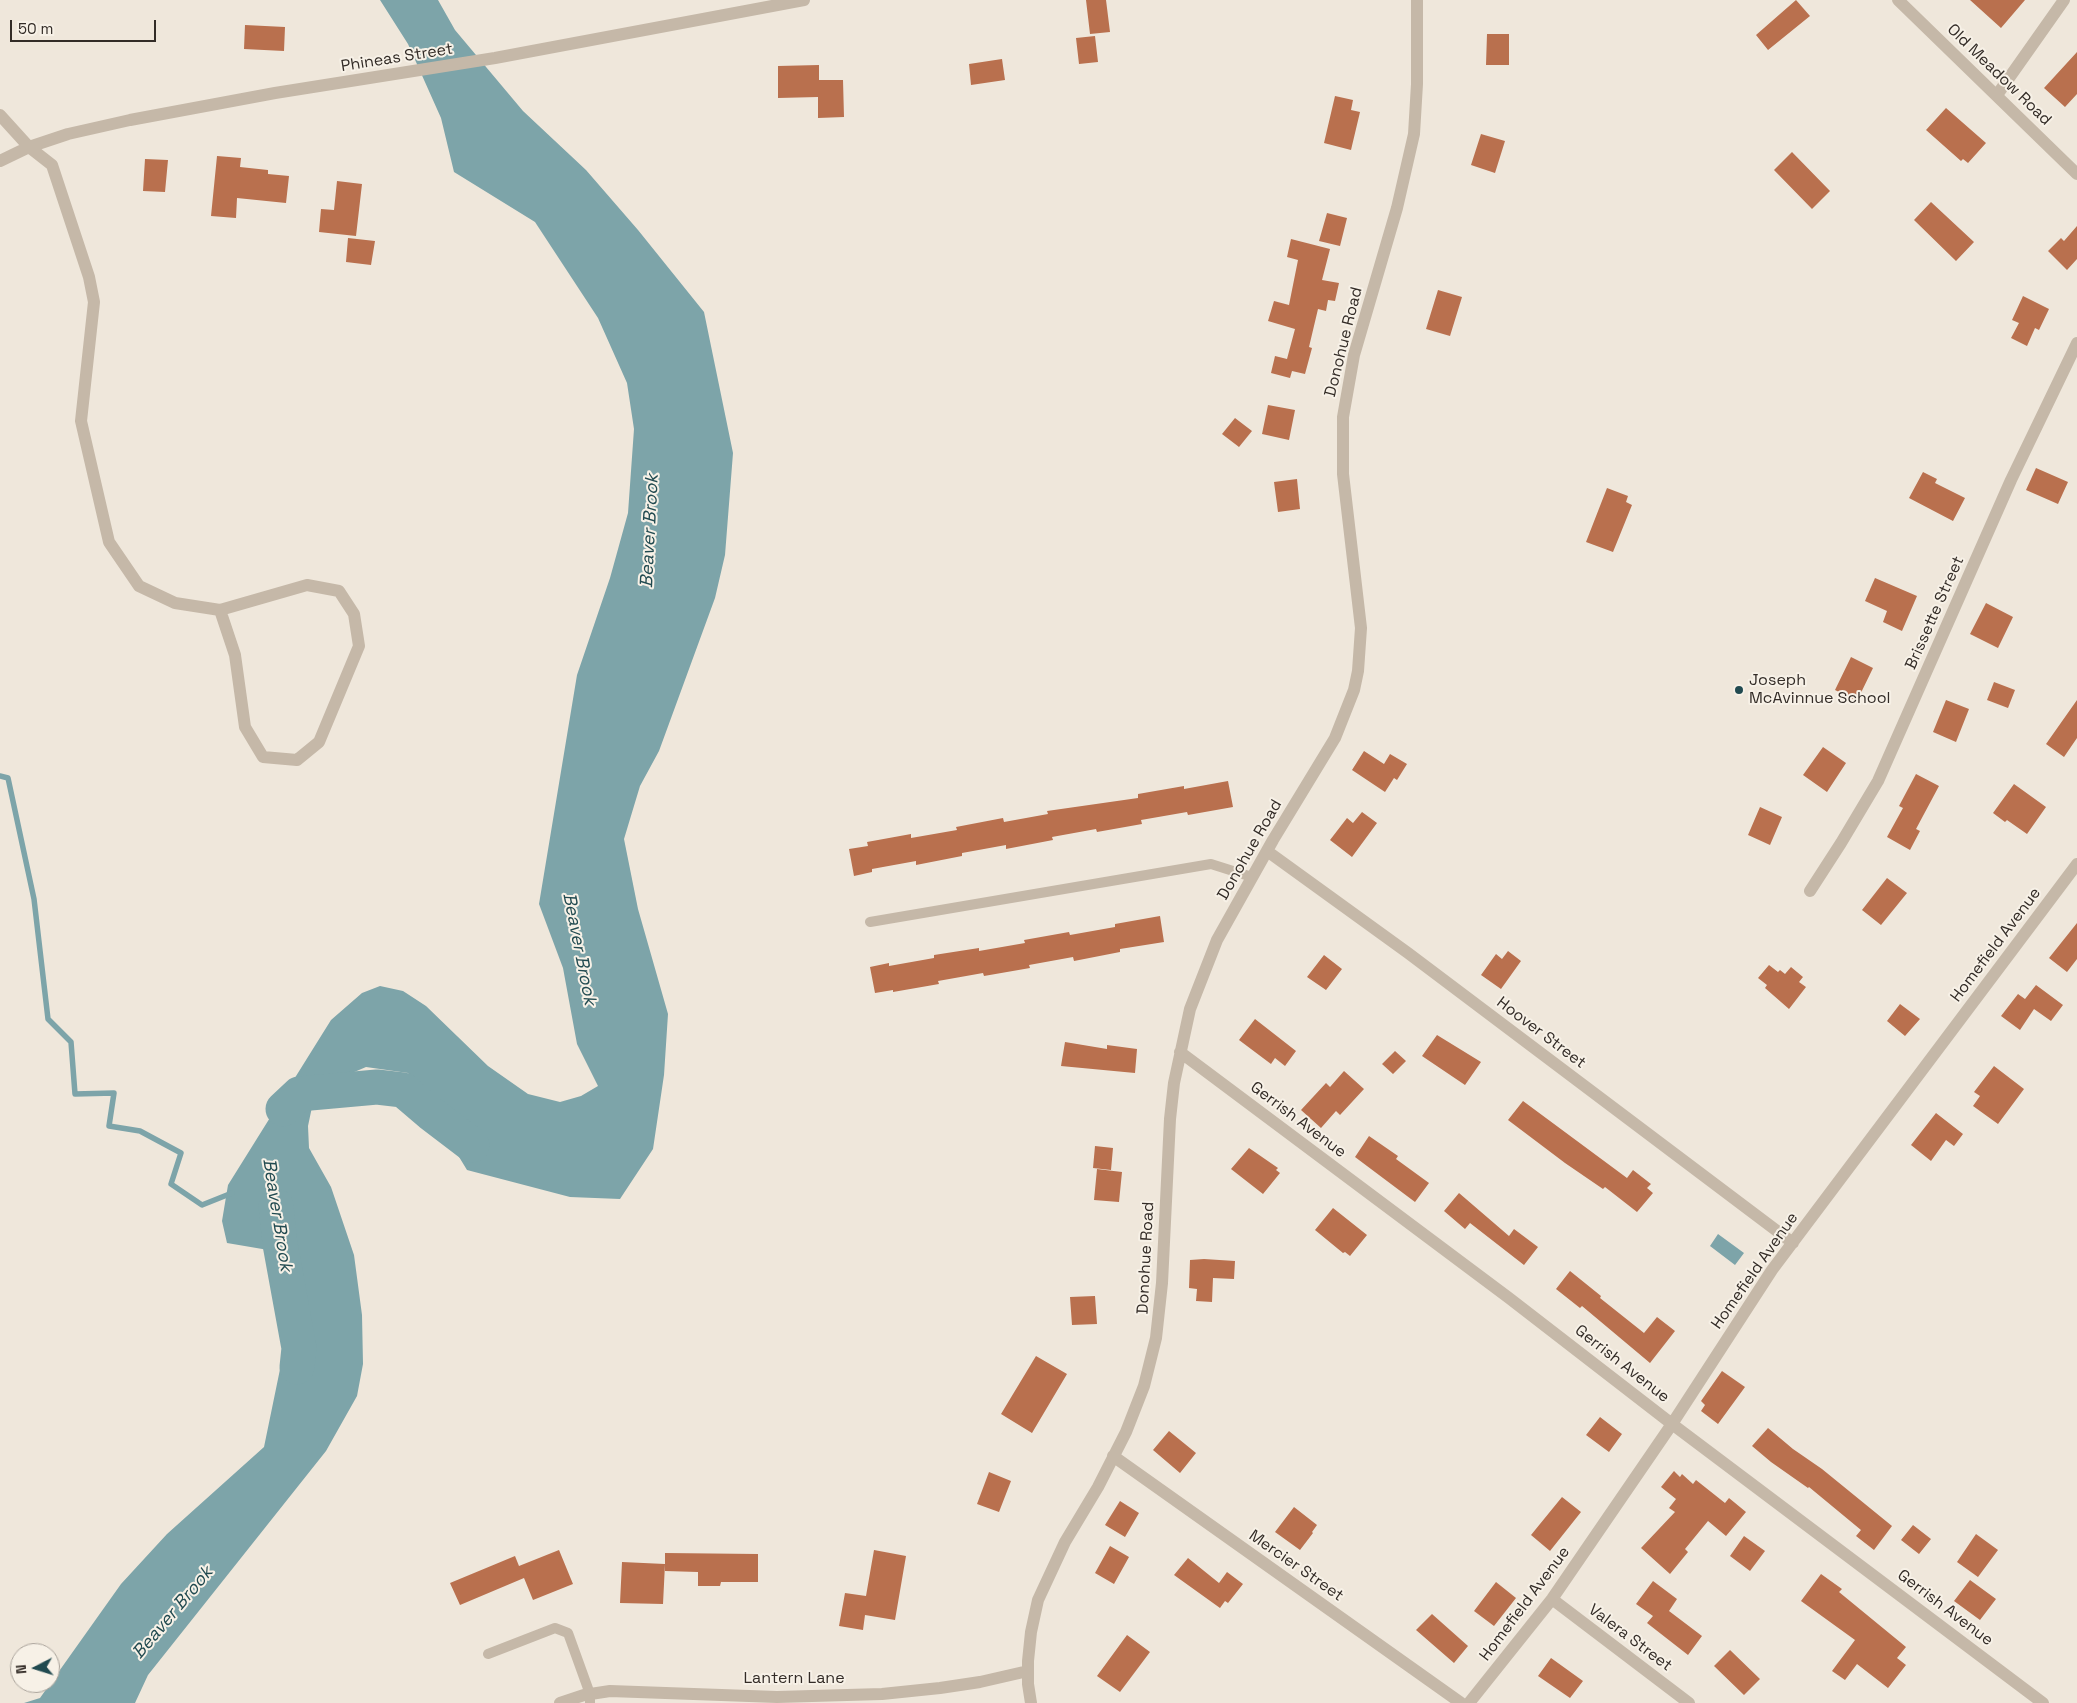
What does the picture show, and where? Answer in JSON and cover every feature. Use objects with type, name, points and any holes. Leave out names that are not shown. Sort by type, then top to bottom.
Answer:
[{"type":"street","name":"Phineas Street","points":[[0,161],[29,147],[77,132],[130,120],[275,93],[495,58],[804,0]]},
{"type":"street","name":"Donohue Road","points":[[1031,1703],[1028,1672],[1031,1632],[1038,1600],[1066,1542],[1126,1432],[1144,1386],[1156,1338],[1162,1283],[1170,1119],[1180,1052],[1190,1009],[1216,940],[1335,738],[1350,703],[1358,671],[1361,628],[1343,474],[1343,417],[1354,355],[1397,208],[1414,134],[1417,77],[1417,0]]},
{"type":"street","name":"Old Meadow Road","points":[[1898,0],[2077,174]]},
{"type":"street","points":[[1996,95],[2064,0]]},
{"type":"street","points":[[0,115],[29,147],[52,165],[89,277],[94,302],[81,422],[109,542],[139,586],[175,603],[220,610],[307,585],[339,591],[354,614],[359,646],[319,742],[297,760],[263,757],[245,727],[235,655],[220,610]]},
{"type":"street","name":"Brissette Street","points":[[1810,890],[1878,781],[2011,480],[2077,343]]},
{"type":"street","name":"Hoover Street","points":[[1267,851],[1408,953],[1793,1243]]},
{"type":"street","name":"Homefield Avenue","points":[[1469,1703],[1552,1599],[1672,1424],[1772,1270],[2077,864]]},
{"type":"street","name":"Gerrish Avenue","points":[[1180,1052],[1509,1298],[1672,1424],[2044,1703]]},
{"type":"street","name":"Mercier Street","points":[[1113,1456],[1460,1703]]},
{"type":"street","name":"Valera Street","points":[[1552,1599],[1689,1703]]},
{"type":"street","name":"Lantern Lane","points":[[560,1703],[590,1699],[610,1691],[777,1697],[873,1694],[948,1687],[1028,1672]]},
{"type":"lane","points":[[870,922],[1211,864],[1252,878]]},
{"type":"lane","points":[[488,1654],[555,1628],[568,1633],[590,1699]]},
{"type":"water","points":[[380,0],[438,0],[455,30],[523,111],[586,170],[638,230],[704,312],[733,453],[725,555],[715,598],[659,751],[640,786],[624,839],[638,909],[668,1014],[664,1075],[653,1149],[620,1199],[570,1197],[467,1170],[408,1073],[366,1067],[345,1076],[325,1091],[312,1107],[308,1126],[309,1148],[331,1187],[354,1255],[362,1315],[363,1364],[357,1396],[326,1451],[148,1675],[135,1703],[24,1703],[40,1698],[44,1693],[60,1693],[60,1670],[121,1584],[167,1534],[264,1447],[285,1345],[302,1302],[297,1273],[280,1252],[227,1243],[222,1221],[228,1185],[331,1020],[362,993],[380,986],[403,991],[426,1006],[488,1066],[528,1094],[560,1102],[581,1096],[598,1086],[577,1044],[563,968],[539,904],[577,675],[610,578],[628,513],[634,429],[627,383],[598,318],[535,222],[454,172],[441,118],[408,44]]},
{"type":"water","points":[[1718,1234],[1744,1253],[1735,1265],[1710,1246]]},
{"type":"building","points":[[1086,0],[1106,0],[1110,32],[1090,34]]},
{"type":"building","points":[[1796,0],[1810,16],[1768,50],[1756,35]]},
{"type":"building","points":[[1970,0],[2025,0],[2001,28]]},
{"type":"building","points":[[245,25],[285,27],[284,51],[244,49]]},
{"type":"building","points":[[1487,34],[1509,34],[1509,65],[1486,65]]},
{"type":"building","points":[[1095,36],[1098,62],[1079,64],[1076,38]]},
{"type":"building","points":[[2077,52],[2077,94],[2065,107],[2044,88]]},
{"type":"building","points":[[1002,59],[1005,80],[971,85],[969,64]]},
{"type":"building","points":[[819,65],[819,80],[843,80],[844,117],[818,118],[818,97],[778,98],[778,66]]},
{"type":"building","points":[[1335,96],[1353,100],[1351,110],[1360,112],[1351,150],[1324,143]]},
{"type":"building","points":[[1946,108],[1986,143],[1968,163],[1963,159],[1961,161],[1926,130]]},
{"type":"building","points":[[1481,134],[1505,141],[1495,173],[1471,165]]},
{"type":"building","points":[[1792,152],[1830,191],[1812,209],[1774,170]]},
{"type":"building","points":[[217,156],[241,158],[240,167],[268,170],[268,174],[289,176],[286,203],[237,198],[236,218],[211,216]]},
{"type":"building","points":[[145,159],[168,160],[165,192],[143,191]]},
{"type":"building","points":[[337,181],[362,184],[356,236],[319,232],[321,209],[334,210]]},
{"type":"building","points":[[1931,202],[1974,242],[1956,261],[1914,220]]},
{"type":"building","points":[[1327,213],[1347,218],[1340,246],[1319,241]]},
{"type":"building","points":[[2077,226],[2077,259],[2067,270],[2048,251],[2061,238],[2064,241]]},
{"type":"building","points":[[348,238],[375,241],[371,265],[346,262]]},
{"type":"building","points":[[1291,239],[1330,249],[1322,280],[1339,283],[1335,301],[1328,300],[1326,311],[1318,309],[1309,347],[1312,348],[1305,374],[1292,371],[1290,378],[1271,373],[1275,356],[1287,359],[1295,329],[1268,321],[1274,301],[1289,305],[1298,260],[1287,257]]},
{"type":"building","points":[[1438,290],[1462,297],[1450,336],[1426,329]]},
{"type":"building","points":[[2023,296],[2049,309],[2039,330],[2035,328],[2027,346],[2011,338],[2019,323],[2012,320]]},
{"type":"building","points":[[1268,405],[1295,410],[1289,440],[1262,434]]},
{"type":"building","points":[[1235,418],[1252,431],[1239,447],[1222,434]]},
{"type":"building","points":[[2036,468],[2068,482],[2058,504],[2026,490]]},
{"type":"building","points":[[1923,472],[1937,479],[1935,483],[1965,498],[1953,521],[1909,498]]},
{"type":"building","points":[[1297,479],[1300,509],[1278,512],[1274,482]]},
{"type":"building","points":[[1607,488],[1628,496],[1626,502],[1632,505],[1613,552],[1586,542]]},
{"type":"building","points":[[1875,578],[1917,596],[1902,631],[1883,622],[1887,611],[1865,601]]},
{"type":"building","points":[[1986,603],[2013,617],[1998,648],[1970,634]]},
{"type":"building","points":[[1851,657],[1873,668],[1857,701],[1835,690]]},
{"type":"building","points":[[1994,682],[2015,690],[2008,708],[1987,700]]},
{"type":"building","points":[[1946,700],[1969,709],[1956,742],[1933,732]]},
{"type":"building","points":[[2077,700],[2077,738],[2064,757],[2046,744]]},
{"type":"building","points":[[1823,747],[1846,763],[1827,792],[1803,775]]},
{"type":"building","points":[[1364,751],[1384,764],[1390,754],[1407,764],[1397,780],[1394,778],[1385,792],[1352,770]]},
{"type":"building","points":[[1916,774],[1939,786],[1916,829],[1920,831],[1910,850],[1887,837],[1903,808],[1899,806]]},
{"type":"building","points":[[1228,781],[1233,807],[1188,815],[1187,812],[1141,820],[1142,824],[1097,832],[1096,829],[1052,837],[1053,840],[1006,849],[1006,845],[962,853],[962,856],[916,865],[916,861],[872,869],[872,872],[854,876],[849,849],[868,846],[867,842],[911,834],[911,838],[957,830],[956,827],[1003,818],[1004,822],[1048,814],[1047,811],[1138,798],[1138,794],[1184,786],[1184,789]]},
{"type":"building","points":[[2014,784],[2046,807],[2027,834],[1993,813]]},
{"type":"building","points":[[1760,807],[1782,817],[1770,845],[1748,835]]},
{"type":"building","points":[[1362,812],[1377,823],[1352,857],[1330,840],[1347,818],[1353,823]]},
{"type":"building","points":[[1887,878],[1907,893],[1881,925],[1862,910]]},
{"type":"building","points":[[1160,916],[1164,942],[1120,949],[1120,952],[1074,961],[1073,957],[1029,965],[1030,968],[984,976],[983,973],[938,981],[939,984],[893,992],[893,990],[875,993],[870,967],[889,963],[889,966],[934,958],[934,955],[979,948],[979,951],[1025,943],[1024,940],[1069,932],[1070,935]]},
{"type":"building","points":[[2077,923],[2077,959],[2067,972],[2049,958]]},
{"type":"building","points":[[1508,951],[1521,961],[1501,989],[1481,975],[1496,954],[1502,959]]},
{"type":"building","points":[[1324,955],[1342,969],[1326,990],[1307,977]]},
{"type":"building","points":[[1769,965],[1778,972],[1780,970],[1785,974],[1791,967],[1803,977],[1799,982],[1806,987],[1789,1009],[1765,988],[1767,985],[1758,978]]},
{"type":"building","points":[[2036,985],[2063,1005],[2051,1021],[2034,1009],[2020,1030],[2001,1016],[2018,994],[2025,999]]},
{"type":"building","points":[[1900,1004],[1920,1019],[1905,1036],[1887,1021]]},
{"type":"building","points":[[1255,1019],[1296,1051],[1285,1066],[1275,1058],[1271,1064],[1239,1040]]},
{"type":"building","points":[[1437,1035],[1481,1062],[1465,1085],[1422,1056]]},
{"type":"building","points":[[1065,1042],[1107,1049],[1107,1045],[1137,1049],[1135,1073],[1061,1066]]},
{"type":"building","points":[[1395,1051],[1406,1061],[1393,1074],[1382,1064]]},
{"type":"building","points":[[1994,1066],[2024,1089],[1998,1124],[1973,1106],[1980,1096],[1974,1092]]},
{"type":"building","points":[[1344,1071],[1364,1089],[1340,1115],[1336,1111],[1321,1128],[1301,1110],[1326,1083],[1330,1087]]},
{"type":"building","points":[[1523,1101],[1627,1178],[1633,1170],[1651,1184],[1647,1188],[1653,1193],[1637,1212],[1605,1187],[1603,1189],[1565,1163],[1508,1120]]},
{"type":"building","points":[[1936,1113],[1963,1134],[1954,1146],[1946,1140],[1931,1161],[1911,1145]]},
{"type":"building","points":[[1369,1136],[1398,1156],[1396,1159],[1429,1183],[1415,1202],[1355,1157]]},
{"type":"building","points":[[1095,1146],[1113,1148],[1111,1170],[1093,1168]]},
{"type":"building","points":[[1249,1148],[1278,1168],[1276,1170],[1280,1173],[1263,1194],[1231,1169]]},
{"type":"building","points":[[1097,1169],[1122,1172],[1119,1202],[1094,1200]]},
{"type":"building","points":[[1459,1193],[1509,1236],[1514,1229],[1538,1247],[1524,1265],[1470,1223],[1465,1229],[1444,1211]]},
{"type":"building","points":[[1333,1208],[1367,1235],[1350,1256],[1345,1252],[1343,1253],[1315,1230]]},
{"type":"building","points":[[1190,1260],[1235,1261],[1234,1279],[1213,1278],[1212,1302],[1196,1301],[1197,1289],[1189,1288]]},
{"type":"building","points":[[1570,1271],[1644,1333],[1657,1317],[1675,1331],[1650,1363],[1582,1306],[1580,1308],[1556,1289]]},
{"type":"building","points":[[1095,1296],[1097,1324],[1072,1325],[1070,1297]]},
{"type":"building","points":[[1036,1356],[1067,1374],[1032,1433],[1001,1414]]},
{"type":"building","points":[[1722,1371],[1745,1387],[1718,1424],[1701,1411],[1705,1405],[1701,1401]]},
{"type":"building","points":[[1600,1417],[1622,1434],[1609,1452],[1586,1435]]},
{"type":"building","points":[[1768,1428],[1892,1526],[1874,1550],[1856,1536],[1861,1530],[1809,1487],[1771,1462],[1752,1446]]},
{"type":"building","points":[[1169,1431],[1196,1453],[1180,1473],[1153,1450]]},
{"type":"building","points":[[1674,1471],[1680,1477],[1682,1474],[1693,1484],[1696,1480],[1725,1503],[1729,1498],[1746,1512],[1726,1536],[1708,1521],[1685,1549],[1688,1552],[1670,1574],[1641,1548],[1675,1512],[1669,1508],[1676,1499],[1661,1487]]},
{"type":"building","points":[[989,1472],[1011,1481],[999,1512],[977,1504]]},
{"type":"building","points":[[1562,1497],[1581,1512],[1550,1551],[1531,1535]]},
{"type":"building","points":[[1120,1501],[1139,1513],[1125,1537],[1105,1525]]},
{"type":"building","points":[[1294,1507],[1317,1525],[1300,1550],[1275,1532]]},
{"type":"building","points":[[1913,1525],[1931,1539],[1919,1554],[1901,1540]]},
{"type":"building","points":[[1976,1534],[1998,1550],[1978,1577],[1957,1562]]},
{"type":"building","points":[[1744,1536],[1765,1551],[1750,1571],[1730,1556]]},
{"type":"building","points":[[1110,1546],[1129,1557],[1114,1584],[1095,1573]]},
{"type":"building","points":[[559,1550],[573,1584],[533,1600],[524,1578],[460,1605],[450,1583],[515,1556],[519,1566]]},
{"type":"building","points":[[874,1550],[906,1556],[895,1620],[865,1615],[863,1630],[839,1626],[845,1593],[866,1596]]},
{"type":"building","points":[[665,1553],[758,1554],[758,1582],[721,1582],[720,1586],[698,1586],[698,1572],[665,1571]]},
{"type":"building","points":[[1188,1558],[1219,1583],[1227,1572],[1243,1584],[1228,1603],[1225,1601],[1220,1608],[1174,1575]]},
{"type":"building","points":[[622,1562],[665,1564],[663,1604],[620,1603]]},
{"type":"building","points":[[1821,1574],[1842,1589],[1839,1592],[1906,1647],[1897,1658],[1906,1665],[1888,1688],[1857,1664],[1845,1680],[1832,1671],[1855,1640],[1801,1601]]},
{"type":"building","points":[[1970,1580],[1996,1599],[1980,1620],[1954,1601]]},
{"type":"building","points":[[1653,1581],[1677,1599],[1669,1611],[1702,1636],[1688,1655],[1647,1623],[1653,1616],[1636,1604]]},
{"type":"building","points":[[1496,1582],[1516,1598],[1494,1626],[1474,1611]]},
{"type":"building","points":[[1432,1614],[1468,1646],[1454,1663],[1416,1630]]},
{"type":"building","points":[[1127,1635],[1150,1652],[1120,1692],[1097,1676]]},
{"type":"building","points":[[1730,1650],[1760,1679],[1744,1695],[1714,1666]]},
{"type":"building","points":[[1551,1658],[1583,1681],[1570,1698],[1538,1676]]},
{"type":"waterway","points":[[0,776],[8,778],[34,899],[48,1019],[71,1042],[75,1094],[114,1093],[109,1126],[140,1131],[181,1153],[171,1184],[202,1205],[232,1193]]},
{"type":"waterway","name":"Beaver Brook","points":[[283,1109],[299,1094],[377,1087],[403,1090],[472,1145]]},
{"type":"waterway","name":"Beaver Brook","points":[[276,1206],[280,1244],[299,1348],[297,1367]]},
{"type":"place","name":"Joseph McAvinnue School","points":[[1739,690]]}]
